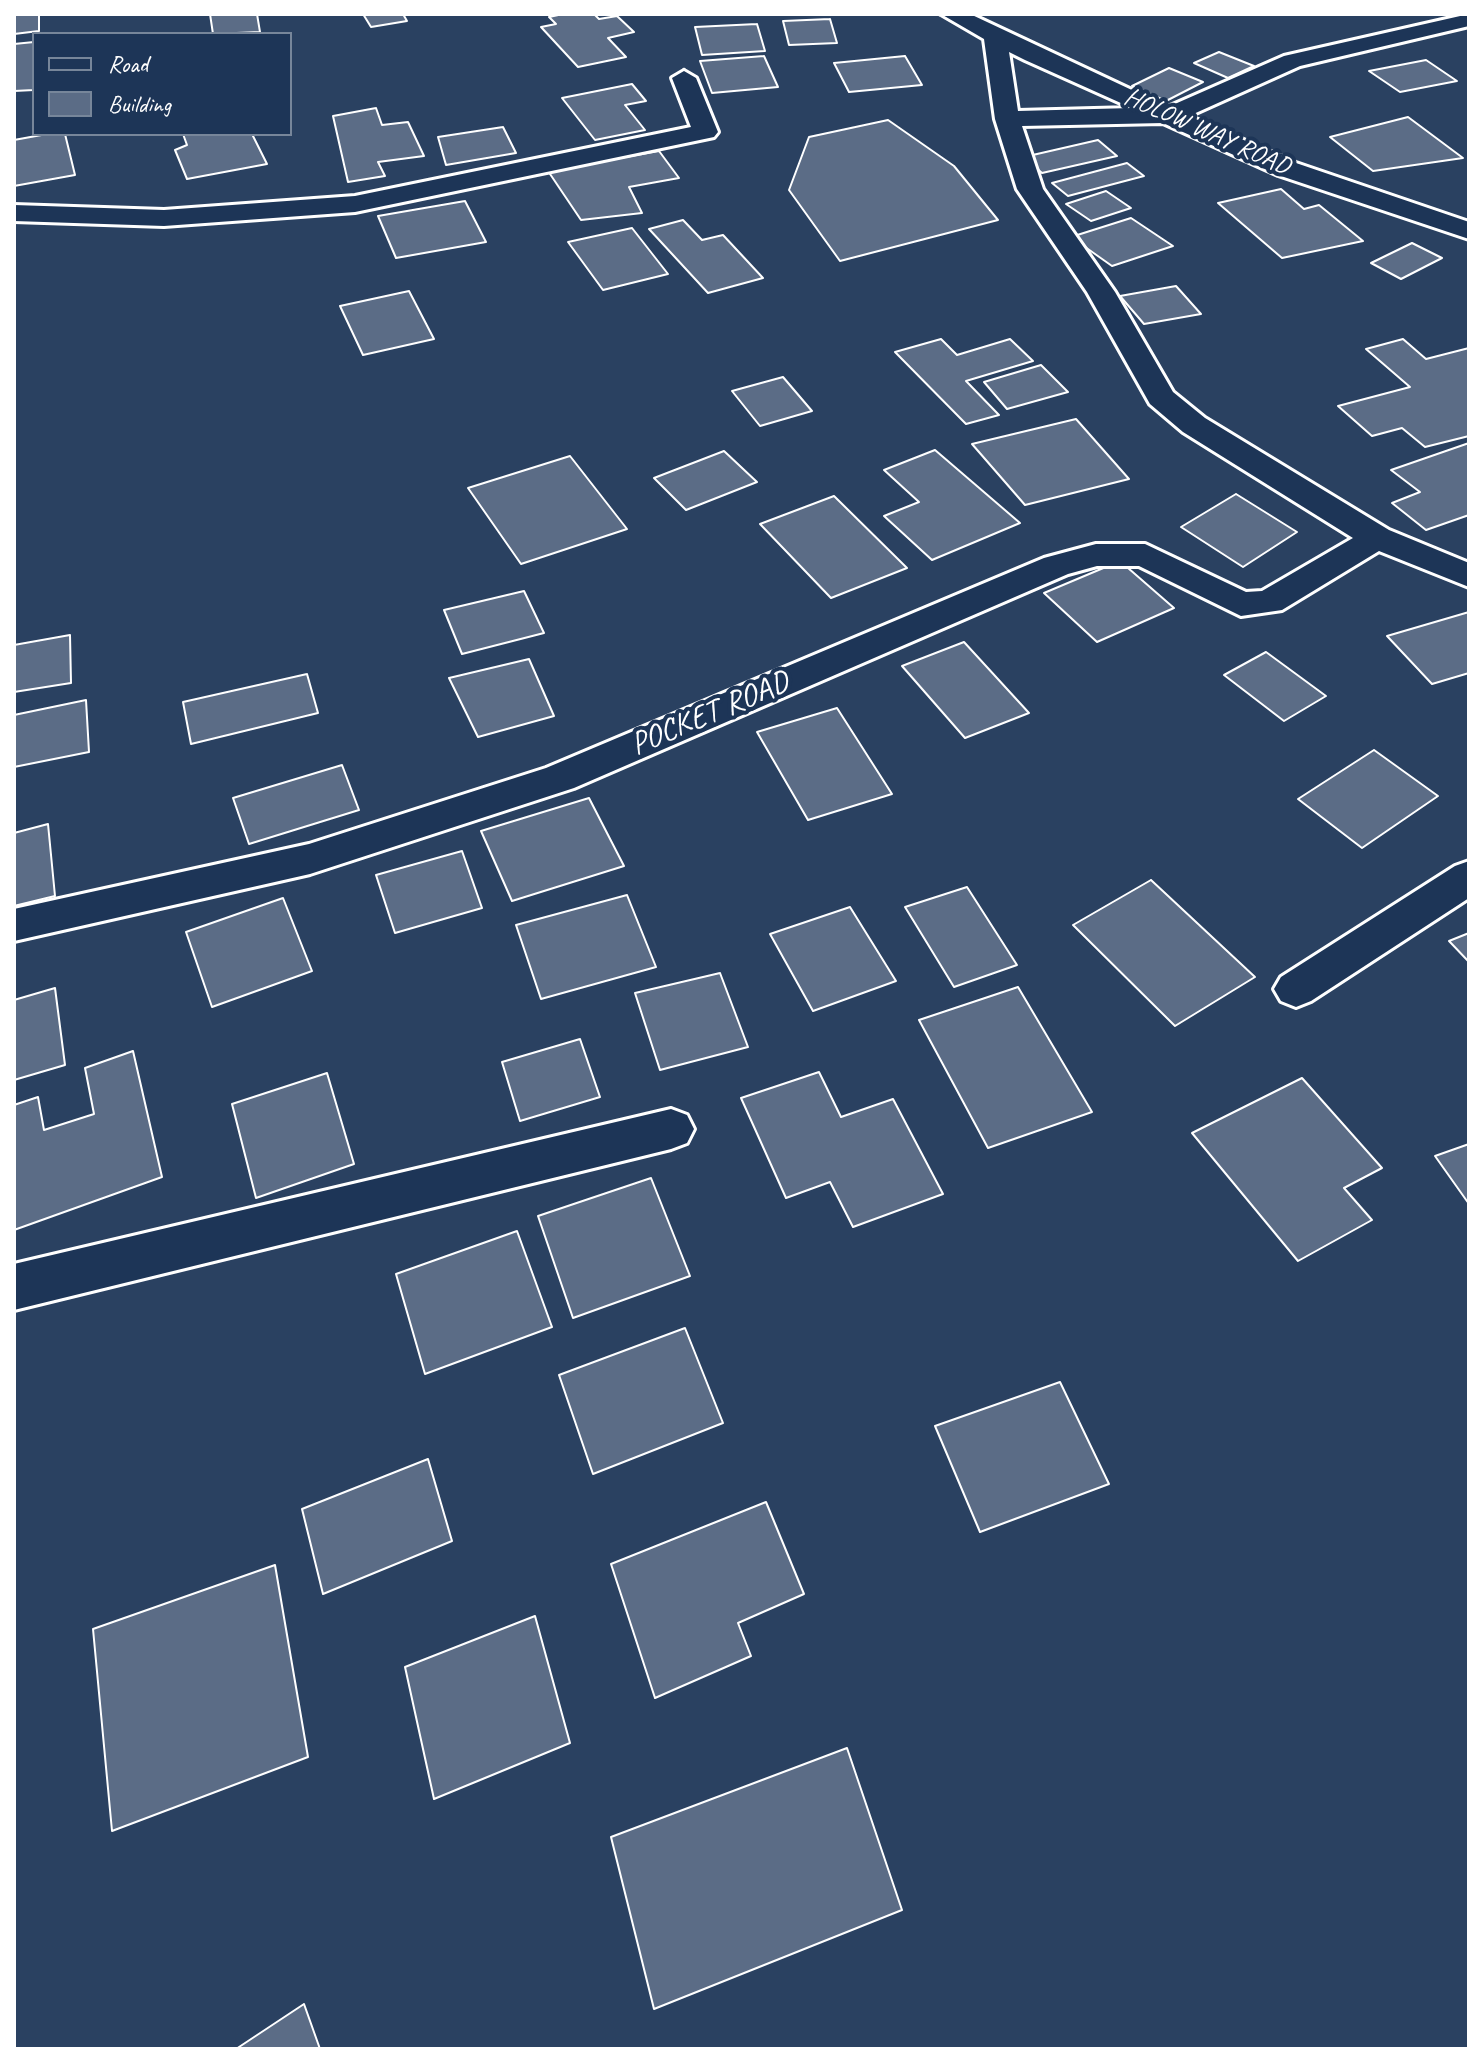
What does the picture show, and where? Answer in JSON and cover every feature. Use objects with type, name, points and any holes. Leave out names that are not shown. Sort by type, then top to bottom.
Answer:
[{"type":"street","name":"HOLOW WAY ROAD","points":[[952,14],[1287,169],[1469,231]]},
{"type":"street","points":[[1007,119],[1170,115],[1292,61],[1469,19]]},
{"type":"street","points":[[995,36],[1007,119],[1030,189],[1101,292],[1161,397],[1194,425],[1377,538],[1469,576]]},
{"type":"street","points":[[14,213],[164,218],[355,204],[705,132],[684,78]]},
{"type":"street","name":"POCKET ROAD","points":[[14,925],[310,859],[560,778],[1056,566],[1096,555],[1145,555],[1241,604],[1270,602],[1377,538]]},
{"type":"street","points":[[1296,989],[1469,877]]},
{"type":"street","points":[[14,1287],[671,1129]]},
{"type":"building","points":[[14,14],[39,14],[39,31],[14,34]]},
{"type":"building","points":[[210,14],[257,14],[260,32],[213,32]]},
{"type":"building","points":[[363,14],[403,14],[407,21],[371,27]]},
{"type":"building","points":[[594,14],[599,19],[617,16],[634,32],[608,38],[626,57],[578,67],[541,27],[556,24],[549,17]]},
{"type":"building","points":[[830,19],[837,43],[789,45],[783,21]]},
{"type":"building","points":[[757,24],[765,51],[702,55],[695,27]]},
{"type":"building","points":[[32,42],[32,90],[14,91],[14,44]]},
{"type":"building","points":[[1219,52],[1254,66],[1228,78],[1194,63]]},
{"type":"building","points":[[764,56],[778,87],[712,93],[700,61]]},
{"type":"building","points":[[905,56],[922,85],[849,92],[834,63]]},
{"type":"building","points":[[1426,60],[1457,81],[1400,92],[1369,71]]},
{"type":"building","points":[[1169,68],[1203,82],[1166,101],[1132,86]]},
{"type":"building","points":[[632,84],[646,101],[625,105],[645,130],[595,140],[562,98]]},
{"type":"building","points":[[376,108],[382,125],[408,122],[424,156],[378,162],[385,176],[348,182],[333,116]]},
{"type":"building","points":[[1408,117],[1463,158],[1373,171],[1330,137]]},
{"type":"building","points":[[888,120],[954,166],[998,220],[840,261],[789,190],[809,137]]},
{"type":"building","points":[[503,127],[516,153],[446,165],[438,137]]},
{"type":"building","points":[[65,136],[75,175],[14,186],[14,140]]},
{"type":"building","points":[[184,136],[253,136],[267,164],[187,179],[175,150],[187,145]]},
{"type":"building","points":[[1098,140],[1117,156],[1042,173],[1024,157]]},
{"type":"building","points":[[659,151],[679,178],[629,187],[642,213],[581,220],[548,171]]},
{"type":"building","points":[[1127,163],[1144,176],[1068,196],[1052,183]]},
{"type":"building","points":[[1281,189],[1304,209],[1319,205],[1363,241],[1282,258],[1218,203]]},
{"type":"building","points":[[1106,191],[1131,208],[1091,221],[1066,204]]},
{"type":"building","points":[[465,201],[486,242],[396,258],[378,216]]},
{"type":"building","points":[[1131,218],[1173,246],[1112,266],[1071,237]]},
{"type":"building","points":[[683,220],[702,240],[723,235],[763,278],[708,293],[649,229]]},
{"type":"building","points":[[632,228],[668,274],[603,290],[568,242]]},
{"type":"building","points":[[1412,243],[1442,258],[1401,279],[1371,263]]},
{"type":"building","points":[[1176,286],[1201,314],[1144,324],[1120,296]]},
{"type":"building","points":[[409,291],[434,339],[363,355],[340,306]]},
{"type":"building","points":[[941,339],[957,355],[1010,339],[1033,361],[966,381],[999,415],[966,424],[895,352]]},
{"type":"building","points":[[1403,339],[1426,359],[1469,348],[1469,436],[1425,447],[1402,428],[1372,436],[1338,406],[1410,387],[1366,349]]},
{"type":"building","points":[[1041,365],[1068,392],[1007,409],[984,382]]},
{"type":"building","points":[[783,377],[812,411],[760,426],[732,391]]},
{"type":"building","points":[[1076,419],[1129,479],[1025,505],[972,444]]},
{"type":"building","points":[[1469,443],[1469,515],[1426,530],[1392,503],[1420,492],[1391,470]]},
{"type":"building","points":[[935,450],[1020,523],[932,560],[884,516],[919,502],[884,470]]},
{"type":"building","points":[[724,451],[757,482],[686,510],[654,478]]},
{"type":"building","points":[[570,456],[627,529],[521,564],[468,488]]},
{"type":"building","points":[[1236,494],[1297,532],[1243,567],[1181,527]]},
{"type":"building","points":[[834,496],[907,568],[831,598],[760,524]]},
{"type":"building","points":[[1120,561],[1174,608],[1097,642],[1044,593]]},
{"type":"building","points":[[524,591],[544,633],[462,654],[444,610]]},
{"type":"building","points":[[1469,612],[1469,673],[1432,684],[1387,636]]},
{"type":"building","points":[[70,635],[71,683],[14,692],[14,645]]},
{"type":"building","points":[[964,642],[1029,713],[965,738],[902,666]]},
{"type":"building","points":[[1266,652],[1326,696],[1284,721],[1224,675]]},
{"type":"building","points":[[529,659],[554,716],[478,737],[449,678]]},
{"type":"building","points":[[307,674],[318,713],[191,744],[183,702]]},
{"type":"building","points":[[86,700],[89,752],[14,767],[14,715]]},
{"type":"building","points":[[837,708],[892,794],[808,820],[757,732]]},
{"type":"building","points":[[1374,750],[1438,796],[1362,848],[1298,799]]},
{"type":"building","points":[[342,765],[359,810],[249,844],[233,798]]},
{"type":"building","points":[[589,798],[624,866],[512,901],[481,831]]},
{"type":"building","points":[[48,824],[55,896],[14,906],[14,833]]},
{"type":"building","points":[[462,851],[482,908],[395,933],[376,875]]},
{"type":"building","points":[[1151,880],[1255,977],[1175,1026],[1073,925]]},
{"type":"building","points":[[967,887],[1017,965],[954,987],[905,907]]},
{"type":"building","points":[[627,895],[656,967],[541,999],[516,925]]},
{"type":"building","points":[[283,898],[312,971],[212,1007],[186,932]]},
{"type":"building","points":[[850,907],[896,981],[813,1011],[770,934]]},
{"type":"building","points":[[1469,933],[1469,962],[1449,941]]},
{"type":"building","points":[[720,973],[748,1047],[660,1070],[635,993]]},
{"type":"building","points":[[1018,987],[1092,1112],[988,1148],[919,1020]]},
{"type":"building","points":[[55,988],[65,1065],[14,1080],[14,1000]]},
{"type":"building","points":[[580,1039],[600,1097],[520,1121],[502,1062]]},
{"type":"building","points":[[133,1051],[162,1177],[14,1230],[14,1105],[38,1097],[44,1130],[94,1114],[85,1068]]},
{"type":"building","points":[[819,1072],[841,1117],[893,1099],[943,1194],[853,1227],[830,1182],[786,1198],[741,1098]]},
{"type":"building","points":[[327,1073],[354,1164],[256,1198],[232,1104]]},
{"type":"building","points":[[1302,1078],[1382,1168],[1344,1188],[1372,1220],[1298,1261],[1192,1133]]},
{"type":"building","points":[[1469,1144],[1469,1204],[1435,1156]]},
{"type":"building","points":[[651,1178],[690,1276],[573,1318],[538,1216]]},
{"type":"building","points":[[517,1231],[552,1327],[425,1374],[396,1274]]},
{"type":"building","points":[[685,1328],[723,1423],[593,1474],[559,1375]]},
{"type":"building","points":[[1060,1382],[1109,1484],[980,1532],[935,1426]]},
{"type":"building","points":[[428,1459],[452,1541],[323,1594],[302,1509]]},
{"type":"building","points":[[766,1502],[804,1594],[738,1623],[751,1656],[655,1698],[611,1564]]},
{"type":"building","points":[[275,1565],[308,1757],[112,1831],[93,1629]]},
{"type":"building","points":[[535,1616],[570,1743],[434,1799],[405,1667]]},
{"type":"building","points":[[847,1748],[902,1910],[654,2009],[611,1837]]},
{"type":"building","points":[[304,2004],[320,2049],[236,2049]]}]
